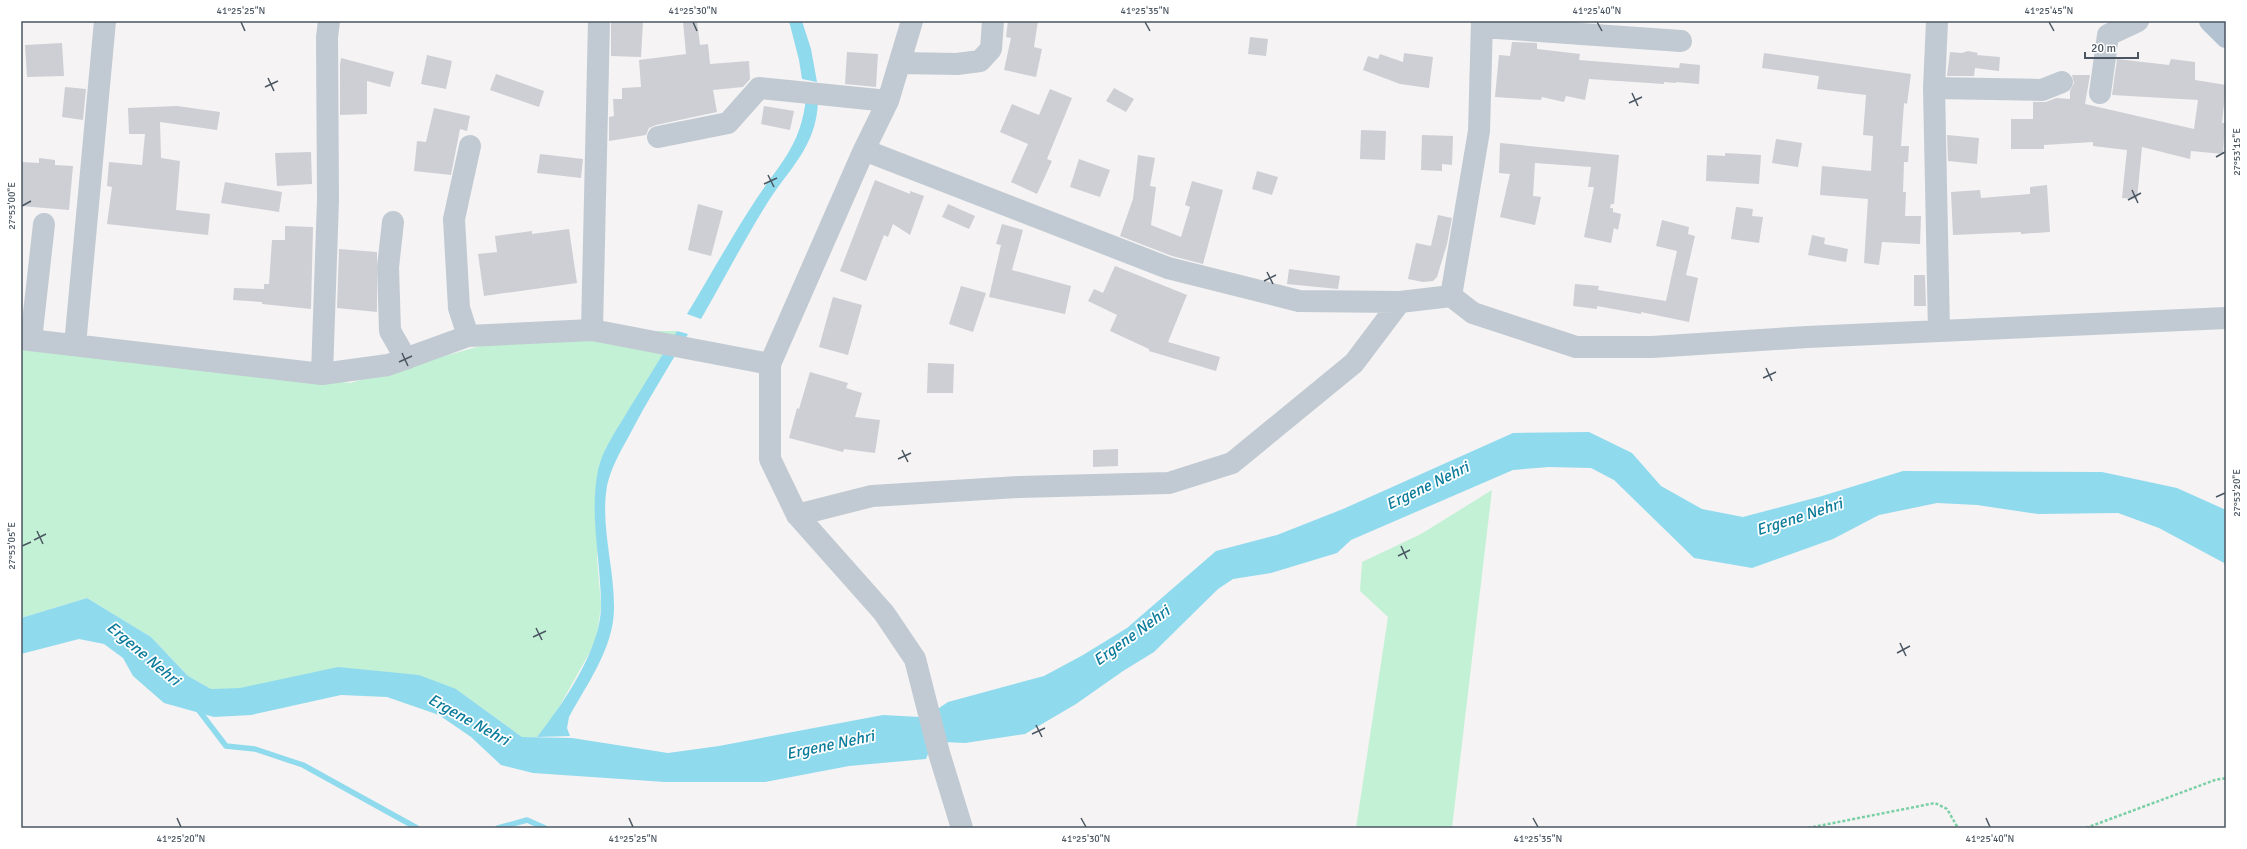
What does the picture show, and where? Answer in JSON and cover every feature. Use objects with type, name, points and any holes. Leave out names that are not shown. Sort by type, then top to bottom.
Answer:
[{"type":"main road","points":[[2210,21],[2226,37]]},
{"type":"street","points":[[75,345],[105,21]]},
{"type":"street","points":[[322,374],[328,200],[326,37],[329,21]]},
{"type":"street","points":[[592,330],[599,21]]},
{"type":"street","points":[[912,21],[888,101],[864,150],[770,364],[770,459],[797,515],[884,614],[915,659],[929,708],[939,753],[962,828]]},
{"type":"street","points":[[900,63],[957,64],[980,61],[991,49],[993,21]]},
{"type":"street","points":[[1937,21],[1934,88],[1939,331]]},
{"type":"street","points":[[2100,93],[2108,35],[2138,21]]},
{"type":"street","points":[[1451,296],[1479,131],[1482,24],[1681,41]]},
{"type":"street","points":[[1934,88],[2042,90],[2062,82]]},
{"type":"street","points":[[658,137],[728,123],[759,88],[888,101]]},
{"type":"street","points":[[468,336],[459,308],[454,219],[470,146]]},
{"type":"street","points":[[864,150],[1168,268],[1299,301],[1400,302],[1451,296],[1473,313],[1576,347],[1652,347],[1939,331],[2226,318]]},
{"type":"street","points":[[393,222],[388,267],[390,331],[406,359]]},
{"type":"street","points":[[44,224],[26,339],[322,374],[388,365],[468,336],[592,330],[770,364]]},
{"type":"street","points":[[797,515],[872,496],[1019,487],[1169,483],[1232,463],[1354,363],[1400,302]]},
{"type":"path","points":[[2086,828],[2215,780],[2226,778]]},
{"type":"path","points":[[1808,828],[1935,803],[1947,809],[1958,828]]},
{"type":"green space","points":[[677,331],[606,448],[597,557],[601,606],[596,641],[554,716],[537,737],[522,737],[456,689],[211,689],[188,676],[151,637],[87,598],[21,618],[21,344],[92,355],[350,383],[512,337]]},
{"type":"green space","points":[[1492,490],[1452,828],[1356,828],[1388,617],[1360,591],[1362,562],[1421,534]]},
{"type":"water","points":[[789,21],[802,21],[811,49],[817,82],[802,79],[799,60]]},
{"type":"water","points":[[806,98],[818,100],[813,131],[807,144],[766,205],[701,319],[687,314],[748,212],[789,152],[800,128]]},
{"type":"water","points":[[677,331],[688,334],[650,397],[622,448],[613,466],[607,486],[605,501],[606,532],[614,595],[613,624],[609,639],[598,666],[569,717],[567,728],[570,736],[537,737],[558,709],[579,675],[595,640],[599,623],[601,589],[596,538],[595,504],[600,462],[611,438]]},
{"type":"water","name":"Ergene Nehri","points":[[1589,432],[1632,453],[1661,486],[1702,509],[1743,517],[1822,496],[1903,471],[2102,472],[2177,488],[2226,510],[2226,564],[2159,528],[2118,513],[2038,514],[1977,505],[1937,503],[1879,515],[1833,539],[1752,568],[1694,558],[1614,480],[1591,468],[1549,467],[1513,470],[1351,540],[1337,553],[1271,573],[1233,579],[1218,589],[1154,652],[1123,671],[1076,704],[1025,734],[965,743],[943,742],[933,712],[948,702],[1044,676],[1083,655],[1127,628],[1216,551],[1277,535],[1343,509],[1513,433]]},
{"type":"water","name":"Ergene Nehri","points":[[87,598],[151,637],[188,676],[211,689],[240,688],[338,667],[419,675],[456,689],[522,737],[572,738],[668,753],[719,746],[883,715],[920,717],[932,744],[926,759],[849,766],[765,782],[665,782],[533,773],[501,765],[471,737],[439,715],[387,697],[341,695],[251,715],[214,717],[164,703],[133,676],[123,658],[104,644],[79,639],[21,654],[21,618]]},
{"type":"building","points":[[611,21],[643,22],[641,57],[611,56]]},
{"type":"building","points":[[683,21],[697,21],[700,45],[708,44],[710,64],[749,61],[750,79],[743,87],[713,90],[717,112],[656,125],[649,128],[646,135],[609,141],[609,117],[614,116],[613,99],[622,99],[622,88],[641,87],[639,60],[686,54]]},
{"type":"building","points":[[1008,21],[1038,21],[1034,47],[1042,49],[1036,77],[1004,70],[1011,38],[1006,37]]},
{"type":"building","points":[[1250,37],[1268,39],[1266,56],[1248,54]]},
{"type":"building","points":[[1512,42],[1537,43],[1537,49],[1580,54],[1579,60],[1679,68],[1680,63],[1700,65],[1699,84],[1664,82],[1664,84],[1589,79],[1585,100],[1566,96],[1564,102],[1542,97],[1541,100],[1495,97],[1499,55],[1510,56]]},
{"type":"building","points":[[62,43],[64,76],[27,77],[25,45]]},
{"type":"building","points":[[1968,51],[1978,53],[1977,55],[2000,57],[1999,71],[1975,68],[1974,76],[1947,76],[1950,52],[1962,53]]},
{"type":"building","points":[[847,52],[878,54],[876,87],[845,84]]},
{"type":"building","points":[[1404,53],[1433,57],[1429,88],[1400,84],[1363,70],[1368,56],[1378,59],[1380,54],[1403,62]]},
{"type":"building","points":[[1764,53],[1911,74],[1907,104],[1904,103],[1901,146],[1909,146],[1908,162],[1904,162],[1903,192],[1906,192],[1905,216],[1921,216],[1920,244],[1882,242],[1879,265],[1864,263],[1868,199],[1820,195],[1822,166],[1871,171],[1873,136],[1863,135],[1866,95],[1817,89],[1819,76],[1762,68]]},
{"type":"building","points":[[427,55],[452,61],[446,89],[421,84]]},
{"type":"building","points":[[341,58],[394,72],[390,87],[367,81],[367,114],[340,115]]},
{"type":"building","points":[[2117,59],[2169,65],[2171,59],[2195,62],[2195,80],[2226,85],[2222,123],[2225,123],[2223,154],[2191,151],[2190,159],[2142,147],[2137,199],[2122,198],[2127,150],[2093,146],[2093,142],[2044,145],[2044,149],[2011,149],[2011,119],[2033,119],[2033,102],[2046,102],[2056,98],[2070,99],[2070,91],[2074,83],[2072,75],[2090,75],[2085,104],[2194,129],[2198,100],[2112,95]]},
{"type":"building","points":[[496,74],[544,91],[539,107],[490,90]]},
{"type":"building","points":[[65,87],[86,89],[83,120],[62,117]]},
{"type":"building","points":[[1114,88],[1134,99],[1126,112],[1106,101]]},
{"type":"building","points":[[1050,89],[1072,98],[1047,159],[1052,161],[1037,194],[1011,182],[1028,144],[1000,132],[1012,104],[1039,115]]},
{"type":"building","points":[[177,106],[220,112],[217,130],[160,122],[161,158],[180,161],[176,210],[210,214],[208,235],[107,224],[112,187],[107,186],[109,162],[142,165],[145,134],[129,134],[128,108]]},
{"type":"building","points":[[764,106],[794,111],[790,130],[761,124]]},
{"type":"building","points":[[434,108],[470,116],[467,131],[460,129],[451,175],[414,171],[417,141],[426,142]]},
{"type":"building","points":[[1361,130],[1386,131],[1385,160],[1360,159]]},
{"type":"building","points":[[1422,135],[1453,136],[1452,165],[1442,164],[1442,171],[1421,170]]},
{"type":"building","points":[[1947,135],[1979,138],[1977,164],[1948,161]]},
{"type":"building","points":[[1776,139],[1802,143],[1798,167],[1772,163]]},
{"type":"building","points":[[1500,143],[1619,155],[1614,204],[1611,204],[1610,208],[1613,208],[1613,212],[1621,214],[1618,230],[1614,228],[1611,243],[1584,237],[1594,187],[1588,187],[1591,167],[1535,163],[1533,196],[1541,197],[1535,225],[1500,217],[1510,174],[1499,173]]},
{"type":"building","points":[[311,152],[312,184],[277,186],[275,153]]},
{"type":"building","points":[[1725,153],[1761,155],[1759,184],[1706,181],[1707,155],[1725,156]]},
{"type":"building","points":[[540,154],[583,159],[581,178],[537,173]]},
{"type":"building","points":[[1138,155],[1155,158],[1150,186],[1156,187],[1151,225],[1181,237],[1190,207],[1185,205],[1192,181],[1223,190],[1203,264],[1172,256],[1120,236],[1133,199]]},
{"type":"building","points":[[39,158],[55,160],[55,165],[73,166],[69,210],[21,206],[21,162],[39,163]]},
{"type":"building","points":[[1079,159],[1110,170],[1100,197],[1070,187]]},
{"type":"building","points":[[1257,171],[1278,177],[1272,195],[1252,189]]},
{"type":"building","points":[[875,180],[910,194],[910,191],[924,196],[910,235],[893,224],[888,237],[884,235],[866,281],[840,271]]},
{"type":"building","points":[[225,182],[282,192],[279,212],[221,203]]},
{"type":"building","points":[[2047,185],[2050,232],[1953,235],[1951,192],[1980,190],[1981,198],[2030,194],[2030,187]]},
{"type":"building","points":[[698,204],[723,211],[711,256],[688,250]]},
{"type":"building","points":[[948,204],[975,216],[969,229],[942,217]]},
{"type":"building","points":[[1736,207],[1753,209],[1752,216],[1763,217],[1759,243],[1731,239]]},
{"type":"building","points":[[1438,215],[1452,218],[1447,244],[1437,277],[1433,281],[1423,282],[1408,279],[1416,243],[1431,246]]},
{"type":"building","points":[[1662,220],[1689,227],[1688,234],[1695,236],[1686,275],[1698,278],[1689,322],[1641,312],[1641,314],[1597,306],[1597,309],[1573,306],[1575,284],[1599,286],[1598,290],[1666,301],[1677,251],[1656,246]]},
{"type":"building","points":[[1002,224],[1023,230],[1012,270],[1071,286],[1065,314],[989,297],[1001,245],[996,244]]},
{"type":"building","points":[[285,226],[313,227],[311,309],[262,304],[262,302],[233,300],[234,288],[264,289],[264,284],[269,284],[272,240],[285,240]]},
{"type":"building","points":[[569,229],[577,283],[484,296],[478,254],[497,252],[495,236],[532,231],[532,234]]},
{"type":"building","points":[[1812,235],[1825,238],[1824,244],[1848,249],[1846,262],[1808,255]]},
{"type":"building","points":[[339,249],[377,252],[377,312],[337,308]]},
{"type":"building","points":[[1115,266],[1187,295],[1168,342],[1220,357],[1216,371],[1149,351],[1149,349],[1110,331],[1117,315],[1088,301],[1094,289],[1103,293]]},
{"type":"building","points":[[1289,269],[1340,276],[1338,289],[1287,284]]},
{"type":"building","points":[[1914,275],[1925,275],[1926,306],[1914,306]]},
{"type":"building","points":[[961,286],[986,293],[973,332],[949,324]]},
{"type":"building","points":[[833,297],[862,305],[848,355],[819,347]]},
{"type":"building","points":[[928,363],[954,364],[953,393],[927,393]]},
{"type":"building","points":[[810,372],[848,383],[846,388],[862,393],[855,417],[880,420],[875,453],[844,449],[843,452],[789,438],[797,408],[799,409]]},
{"type":"building","points":[[1118,449],[1118,466],[1093,467],[1093,450]]},
{"type":"waterway","points":[[197,708],[226,746],[255,749],[303,765],[417,828]]},
{"type":"waterway","points":[[498,828],[527,820],[545,828]]}]
